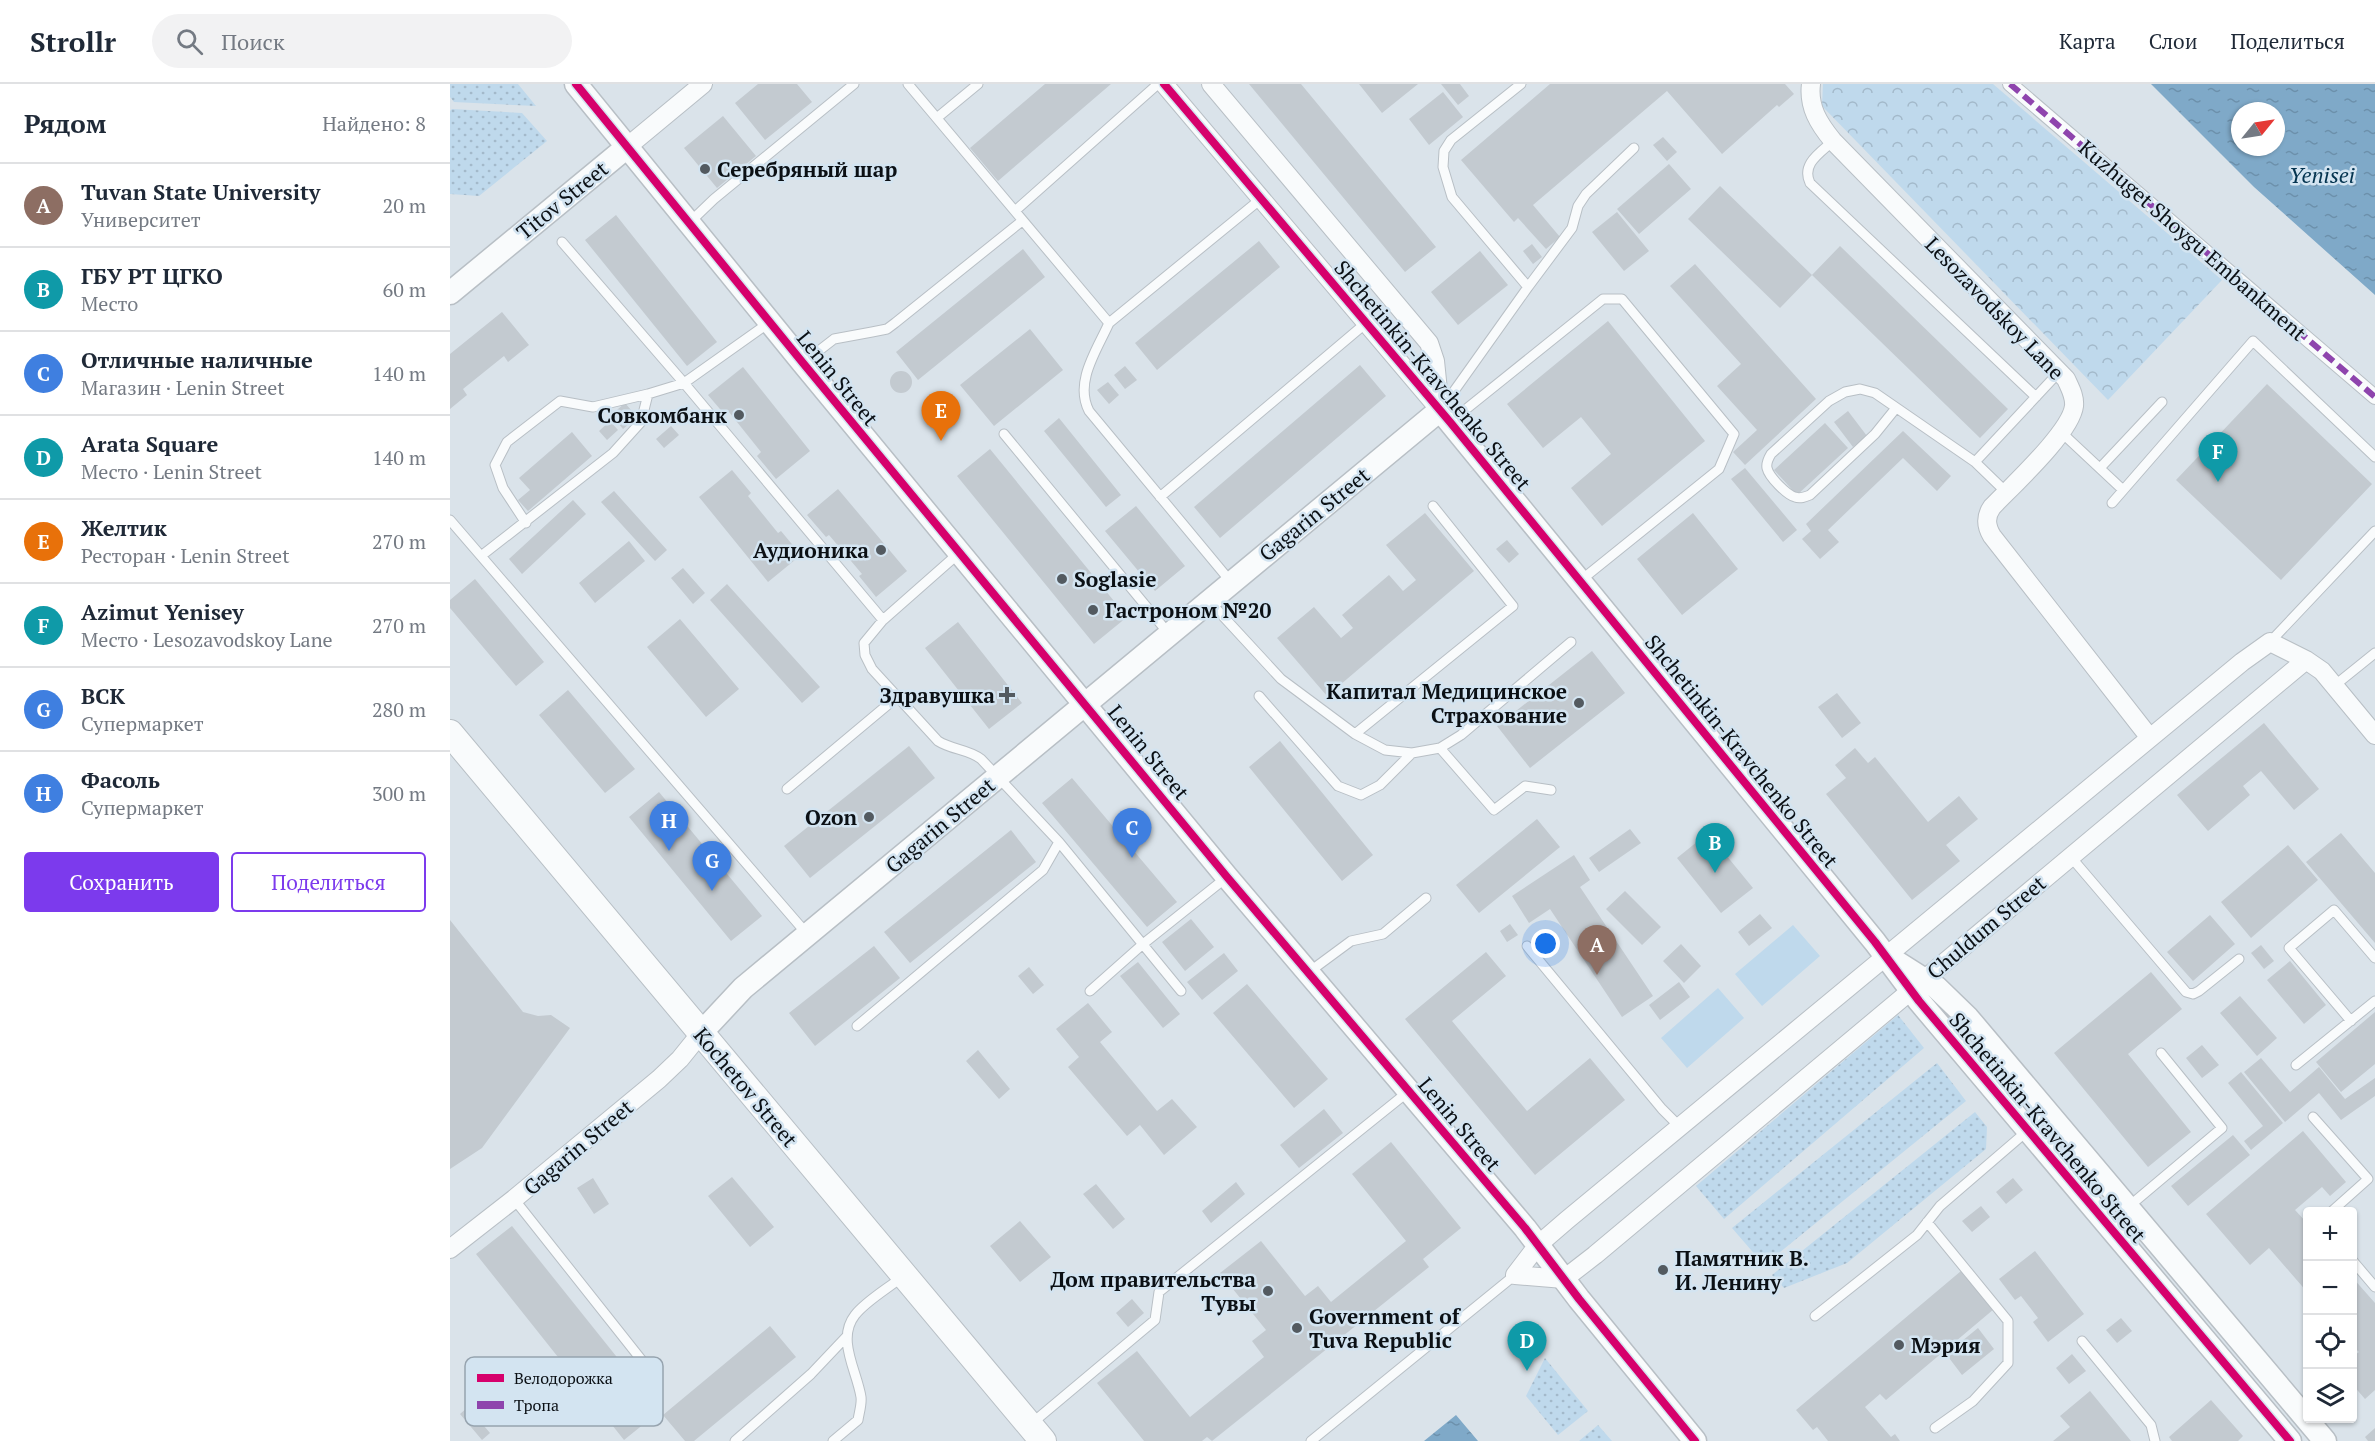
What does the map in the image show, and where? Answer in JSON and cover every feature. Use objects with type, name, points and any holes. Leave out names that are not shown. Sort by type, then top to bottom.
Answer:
[{"type":"main road","name":"Kochetov Street","points":[[450,733],[1036,1433]]},
{"type":"street","name":"Lenin Street","points":[[576,84],[1227,877],[1538,1245],[1695,1441]]},
{"type":"street","name":"Titov Street","points":[[450,293],[703,84]]},
{"type":"street","name":"Shchetinkin-Kravchenko Street","points":[[1164,84],[1445,416],[1886,956],[1918,984],[1961,1010],[2325,1441]]},
{"type":"street","name":"Shchetinkin-Kravchenko Street","points":[[1211,84],[1429,343],[1435,361],[1445,416]]},
{"type":"street","name":"Lesozavodskoy Lane","points":[[1811,84],[1815,115],[1819,124],[1833,141],[2060,371],[2074,396],[2071,416],[2061,432],[1992,507],[1987,516],[1990,532],[2150,738]]},
{"type":"street","name":"Kuzhuget Shoygu Embankment","points":[[2010,84],[2375,398]]},
{"type":"street","name":"Gagarin Street","points":[[450,1249],[659,1079],[680,1059],[743,988],[807,934],[1231,582],[1445,416]]},
{"type":"street","name":"Chuldum Street","points":[[1515,1275],[1538,1245],[2242,662],[2270,642]]},
{"type":"street","points":[[2270,642],[2306,660],[2322,671],[2375,735]]},
{"type":"street","name":"Chuldum Street","points":[[1564,1279],[2306,660]]},
{"type":"street","name":"Shchetinkin-Kravchenko Street","points":[[1918,984],[2027,1130],[2290,1441]]},
{"type":"street","points":[[1515,1275],[1564,1279]]},
{"type":"lane","points":[[689,223],[854,84]]},
{"type":"lane","points":[[908,84],[1109,323]]},
{"type":"lane","points":[[938,117],[978,84]]},
{"type":"lane","points":[[1015,211],[1158,84]]},
{"type":"lane","points":[[1521,84],[1451,140],[1444,151],[1443,166],[1452,198],[1528,287]]},
{"type":"lane","points":[[1833,141],[1810,163],[1807,177],[1810,183],[2036,396]]},
{"type":"lane","points":[[1445,416],[1528,287],[1572,228],[1578,206],[1586,194],[1634,148]]},
{"type":"lane","points":[[1231,582],[1089,411],[1084,401],[1083,389],[1085,377],[1109,323],[1262,198]]},
{"type":"lane","points":[[803,363],[834,339],[887,329],[1022,221]]},
{"type":"lane","points":[[562,242],[883,620]]},
{"type":"lane","points":[[1445,416],[1603,299],[1622,299],[1734,434],[1719,469],[1580,581]]},
{"type":"lane","points":[[526,523],[503,488],[495,465],[507,442],[560,401],[593,407],[684,383],[770,322]]},
{"type":"lane","points":[[1160,497],[1366,323]]},
{"type":"lane","points":[[2112,503],[2253,341],[2375,457]]},
{"type":"lane","points":[[1975,462],[2060,371]]},
{"type":"lane","points":[[1896,408],[1875,434],[1810,495],[1797,498],[1790,495],[1770,474],[1767,460],[1771,454],[1829,402],[1845,392],[1860,389],[1875,393],[1975,462],[2006,492]]},
{"type":"lane","points":[[482,556],[613,453],[641,422],[648,394]]},
{"type":"lane","points":[[2100,468],[2162,402]]},
{"type":"lane","points":[[2061,432],[2123,490]]},
{"type":"lane","points":[[1004,434],[1169,634]]},
{"type":"lane","points":[[1355,734],[1513,606],[1433,506]]},
{"type":"lane","points":[[450,520],[807,934]]},
{"type":"lane","points":[[2270,642],[2375,531]]},
{"type":"lane","points":[[960,553],[883,620],[864,643],[865,655],[872,669],[938,741],[948,748],[972,752],[1059,842],[1181,991]]},
{"type":"lane","points":[[1209,601],[1281,679],[1355,734],[1385,750],[1412,753],[1440,748],[1461,735],[1571,642]]},
{"type":"lane","points":[[2334,686],[2375,653]]},
{"type":"lane","points":[[1259,696],[1338,786],[1361,795],[1380,785],[1412,753]]},
{"type":"lane","points":[[787,789],[897,697]]},
{"type":"lane","points":[[1440,748],[1494,810],[1525,786],[1551,790]]},
{"type":"lane","points":[[857,1026],[1043,870],[1059,842]]},
{"type":"lane","points":[[2070,856],[2186,992],[2193,994],[2199,992],[2239,959]]},
{"type":"lane","points":[[1090,992],[1143,944],[1227,877]]},
{"type":"lane","points":[[1308,973],[1351,941],[1383,934],[1426,898]]},
{"type":"lane","points":[[2351,1021],[2289,948],[2334,910],[2375,958]]},
{"type":"lane","points":[[1527,946],[1662,1110],[1680,1127]]},
{"type":"lane","points":[[2296,1065],[2375,1001]]},
{"type":"lane","points":[[2127,1208],[2223,1128],[2161,1053]]},
{"type":"lane","points":[[1036,1433],[1155,1320],[1159,1292],[1409,1091]]},
{"type":"lane","points":[[1815,1316],[1908,1242],[1940,1206],[2047,1114]]},
{"type":"lane","points":[[2313,1116],[2368,1179],[2337,1207]]},
{"type":"lane","points":[[514,1199],[639,1357]]},
{"type":"lane","points":[[1927,1222],[2008,1321],[2008,1363],[1973,1401],[1935,1428]]},
{"type":"lane","points":[[2353,1261],[2375,1287]]},
{"type":"lane","points":[[833,1441],[858,1420],[861,1399],[847,1336],[849,1324],[855,1314],[904,1275]]},
{"type":"lane","name":"Chuldum Street","points":[[1311,1441],[1515,1275]]},
{"type":"lane","points":[[735,1441],[811,1374],[847,1336]]},
{"type":"lane","points":[[2082,1341],[2151,1425],[2155,1441]]},
{"type":"green space","points":[[450,84],[518,84],[536,106],[454,102],[450,97]]},
{"type":"green space","points":[[1823,84],[1993,84],[2222,280],[2108,400],[1822,106]]},
{"type":"green space","points":[[452,109],[522,113],[547,141],[479,196],[450,194],[450,111]]},
{"type":"green space","points":[[1793,925],[1820,956],[1762,1006],[1735,974]]},
{"type":"green space","points":[[1718,988],[1744,1018],[1687,1068],[1661,1038]]},
{"type":"green space","points":[[1898,1015],[1924,1048],[1724,1219],[1696,1186]]},
{"type":"green space","points":[[1937,1063],[1966,1101],[1764,1265],[1732,1228]]},
{"type":"green space","points":[[1975,1112],[1987,1127],[1986,1149],[1847,1263],[1784,1288],[1772,1275]]},
{"type":"green space","points":[[1545,1358],[1588,1411],[1558,1435],[1526,1396]]},
{"type":"green space","points":[[1598,1425],[1612,1441],[1579,1441]]},
{"type":"water","name":"Yenisei","points":[[2151,84],[2375,84],[2375,295],[2254,187]]},
{"type":"water","points":[[1456,1415],[1478,1441],[1424,1441]]},
{"type":"building","points":[[758,84],[797,84],[812,102],[765,140],[735,103]]},
{"type":"building","points":[[1045,84],[1111,84],[998,181],[970,148]]},
{"type":"building","points":[[1249,84],[1301,84],[1436,247],[1405,272]]},
{"type":"building","points":[[1359,84],[1418,84],[1382,113]]},
{"type":"building","points":[[1441,84],[1460,84],[1469,96],[1458,105]]},
{"type":"building","points":[[1550,84],[1785,84],[1794,94],[1779,107],[1777,105],[1722,154],[1667,91],[1533,205],[1560,237],[1546,249],[1518,218],[1514,222],[1461,160]]},
{"type":"building","points":[[1443,92],[1463,117],[1429,145],[1409,119]]},
{"type":"building","points":[[723,116],[756,156],[717,188],[684,148]]},
{"type":"building","points":[[1663,137],[1677,152],[1667,161],[1653,145]]},
{"type":"building","points":[[1669,164],[1691,189],[1639,234],[1617,209]]},
{"type":"building","points":[[1720,186],[1812,275],[1780,308],[1688,219]]},
{"type":"building","points":[[1617,212],[1649,251],[1624,271],[1592,232]]},
{"type":"building","points":[[616,215],[717,342],[687,366],[585,240]]},
{"type":"building","points":[[1259,241],[1280,267],[1157,370],[1135,343]]},
{"type":"building","points":[[1532,244],[1542,257],[1533,264],[1523,251]]},
{"type":"building","points":[[1840,246],[2008,409],[1980,438],[1812,275]]},
{"type":"building","points":[[1023,249],[1045,277],[918,380],[896,352]]},
{"type":"building","points":[[1480,251],[1508,285],[1458,325],[1431,292]]},
{"type":"building","points":[[1695,264],[1816,399],[1745,465],[1733,452],[1757,430],[1717,386],[1741,364],[1670,286]]},
{"type":"building","points":[[502,312],[529,345],[508,362],[504,356],[463,389],[467,395],[450,409],[450,354]]},
{"type":"building","points":[[1608,321],[1705,441],[1602,526],[1571,488],[1611,454],[1581,417],[1543,448],[1507,404]]},
{"type":"building","points":[[1030,329],[1063,370],[994,426],[960,385]]},
{"type":"building","points":[[1360,365],[1386,396],[1220,538],[1194,507]]},
{"type":"building","points":[[1125,366],[1137,380],[1125,389],[1114,375]]},
{"type":"building","points":[[743,367],[810,451],[776,479],[757,456],[761,452],[729,412],[725,415],[708,395]]},
{"type":"building","points":[[897,371],[905,371],[912,378],[912,386],[905,393],[897,393],[890,386],[890,378]]},
{"type":"building","points":[[1108,382],[1119,395],[1109,404],[1097,390]]},
{"type":"building","points":[[2267,384],[2372,484],[2281,580],[2176,480]]},
{"type":"building","points":[[625,403],[637,417],[623,429],[611,415]]},
{"type":"building","points":[[1848,411],[1867,436],[1853,447],[1834,422]]},
{"type":"building","points":[[1059,418],[1121,495],[1106,507],[1044,431]]},
{"type":"building","points":[[610,421],[618,430],[607,440],[599,431]]},
{"type":"building","points":[[1825,423],[1848,448],[1797,495],[1774,470]]},
{"type":"building","points":[[671,426],[679,435],[664,448],[656,439]]},
{"type":"building","points":[[1903,431],[1951,476],[1937,491],[1903,458],[1828,530],[1839,542],[1820,559],[1802,539],[1811,531],[1806,524]]},
{"type":"building","points":[[572,432],[592,456],[528,511],[518,500],[530,490],[519,478]]},
{"type":"building","points":[[990,449],[1127,617],[1094,644],[957,476]]},
{"type":"building","points":[[1745,468],[1797,530],[1783,542],[1731,479]]},
{"type":"building","points":[[732,470],[751,493],[748,496],[778,533],[781,531],[801,555],[768,582],[699,497]]},
{"type":"building","points":[[838,489],[907,571],[876,597],[859,576],[862,574],[829,535],[826,537],[807,515]]},
{"type":"building","points":[[614,491],[667,550],[655,561],[601,502]]},
{"type":"building","points":[[573,500],[586,514],[522,574],[509,559]]},
{"type":"building","points":[[1136,506],[1185,566],[1155,591],[1105,531]]},
{"type":"building","points":[[1425,513],[1474,571],[1327,696],[1277,638],[1314,607],[1341,638],[1353,628],[1342,615],[1389,575],[1403,591],[1416,580],[1386,545]]},
{"type":"building","points":[[1693,513],[1738,569],[1682,615],[1637,559]]},
{"type":"building","points":[[1507,540],[1519,554],[1509,563],[1496,549]]},
{"type":"building","points":[[629,541],[645,561],[595,603],[579,583]]},
{"type":"building","points":[[683,568],[705,593],[693,604],[671,578]]},
{"type":"building","points":[[475,579],[544,662],[516,686],[450,608],[450,600]]},
{"type":"building","points":[[727,584],[820,687],[802,703],[710,600]]},
{"type":"building","points":[[680,619],[739,689],[706,717],[647,647]]},
{"type":"building","points":[[958,622],[1022,703],[989,729],[925,648]]},
{"type":"building","points":[[1592,651],[1625,693],[1530,768],[1497,726]]},
{"type":"building","points":[[568,690],[635,769],[605,793],[539,715]]},
{"type":"building","points":[[1837,693],[1861,723],[1842,738],[1818,707]]},
{"type":"building","points":[[2264,723],[2319,789],[2294,810],[2261,771],[2243,786],[2250,795],[2208,831],[2177,795]]},
{"type":"building","points":[[1280,741],[1373,855],[1342,881],[1249,767]]},
{"type":"building","points":[[909,746],[935,778],[810,878],[784,846]]},
{"type":"building","points":[[1855,748],[1868,763],[1875,757],[1928,822],[1959,796],[1978,819],[1946,845],[1960,861],[1912,900],[1826,794],[1846,778],[1835,765]]},
{"type":"building","points":[[1072,778],[1177,902],[1147,927],[1042,803]]},
{"type":"building","points":[[659,792],[762,916],[731,941],[629,817]]},
{"type":"building","points":[[1537,819],[1560,847],[1479,913],[1456,885]]},
{"type":"building","points":[[1630,829],[1641,843],[1599,872],[1589,858]]},
{"type":"building","points":[[1011,830],[1036,862],[910,963],[884,932]]},
{"type":"building","points":[[1708,833],[1753,888],[1721,913],[1677,858]]},
{"type":"building","points":[[2341,833],[2375,873],[2375,943],[2306,862]]},
{"type":"building","points":[[2288,845],[2318,880],[2251,938],[2221,902]]},
{"type":"building","points":[[1574,855],[1590,880],[1580,887],[1653,996],[1622,1017],[1550,909],[1529,923],[1512,896]]},
{"type":"building","points":[[1625,891],[1661,927],[1642,945],[1606,909]]},
{"type":"building","points":[[1760,914],[1772,928],[1749,946],[1738,932]]},
{"type":"building","points":[[2210,915],[2235,944],[2193,981],[2167,952]]},
{"type":"building","points":[[1191,919],[1214,947],[1185,971],[1162,942]]},
{"type":"building","points":[[450,920],[523,1012],[538,1016],[551,1015],[570,1028],[482,1148],[450,1169]]},
{"type":"building","points":[[1510,924],[1518,935],[1507,942],[1500,931]]},
{"type":"building","points":[[1681,944],[1701,966],[1684,983],[1663,961]]},
{"type":"building","points":[[2261,945],[2274,961],[2264,969],[2251,953]]},
{"type":"building","points":[[874,946],[900,978],[815,1046],[789,1013]]},
{"type":"building","points":[[1486,952],[1506,976],[1452,1021],[1527,1111],[1590,1058],[1625,1100],[1535,1175],[1405,1019]]},
{"type":"building","points":[[1224,953],[1238,971],[1202,1000],[1187,982]]},
{"type":"building","points":[[2290,961],[2326,1005],[2304,1024],[2267,980]]},
{"type":"building","points":[[1138,962],[1180,1014],[1163,1028],[1120,976]]},
{"type":"building","points":[[1029,967],[1044,985],[1033,994],[1018,976]]},
{"type":"building","points":[[2151,972],[2182,1009],[2128,1054],[2191,1132],[2148,1167],[2054,1053]]},
{"type":"building","points":[[1679,982],[1690,997],[1660,1020],[1649,1005]]},
{"type":"building","points":[[1247,984],[1328,1079],[1294,1108],[1213,1013]]},
{"type":"building","points":[[2240,996],[2277,1038],[2257,1056],[2220,1013]]},
{"type":"building","points":[[1088,1003],[1112,1032],[1100,1042],[1157,1111],[1172,1099],[1197,1127],[1164,1155],[1140,1125],[1127,1136],[1068,1067],[1079,1057],[1056,1029]]},
{"type":"building","points":[[2375,1012],[2375,1064],[2341,1092],[2316,1062]]},
{"type":"building","points":[[2202,1045],[2219,1065],[2202,1078],[2186,1058]]},
{"type":"building","points":[[978,1050],[1010,1089],[999,1099],[966,1061]]},
{"type":"building","points":[[2261,1058],[2290,1092],[2319,1067],[2345,1099],[2375,1078],[2375,1096],[2341,1120],[2319,1093],[2285,1122],[2244,1072]]},
{"type":"building","points":[[2241,1072],[2283,1123],[2251,1150],[2244,1141],[2263,1126],[2228,1083]]},
{"type":"building","points":[[1324,1109],[1343,1133],[1299,1168],[1280,1145]]},
{"type":"building","points":[[2303,1131],[2346,1182],[2330,1196],[2322,1187],[2295,1210],[2303,1219],[2303,1287],[2269,1248],[2250,1265],[2206,1214]]},
{"type":"building","points":[[2233,1135],[2250,1155],[2188,1206],[2171,1186]]},
{"type":"building","name":"Дом правительства Тувы","points":[[1391,1142],[1461,1228],[1423,1259],[1429,1267],[1212,1441],[1207,1437],[1202,1441],[1144,1441],[1097,1383],[1137,1351],[1190,1417],[1264,1357],[1252,1341],[1266,1330],[1220,1273],[1261,1241],[1305,1296],[1318,1286],[1331,1302],[1406,1241],[1352,1174]]},
{"type":"building","points":[[732,1177],[774,1227],[750,1247],[708,1196]]},
{"type":"building","points":[[593,1178],[609,1204],[594,1214],[577,1188]]},
{"type":"building","points":[[2013,1178],[2023,1190],[2006,1204],[1996,1192]]},
{"type":"building","points":[[1236,1182],[1245,1194],[1211,1223],[1202,1211]]},
{"type":"building","points":[[1096,1184],[1125,1219],[1113,1229],[1083,1194]]},
{"type":"building","points":[[1981,1206],[1990,1217],[1972,1232],[1962,1221]]},
{"type":"building","points":[[1020,1221],[1051,1257],[1020,1282],[990,1246]]},
{"type":"building","points":[[512,1226],[617,1357],[558,1357],[476,1254]]},
{"type":"building","points":[[2035,1251],[2084,1314],[2048,1342],[2033,1322],[2038,1318],[2021,1296],[2015,1300],[1999,1279]]},
{"type":"building","points":[[1961,1271],[1994,1309],[1886,1400],[1880,1394],[1865,1407],[1891,1437],[1895,1434],[1900,1441],[1828,1441],[1817,1427],[1813,1430],[1796,1410]]},
{"type":"building","points":[[2357,1283],[2375,1303],[2375,1390],[2365,1399],[2357,1390],[2357,1353],[2359,1352],[2357,1350]]},
{"type":"building","points":[[1132,1299],[1144,1313],[1128,1327],[1116,1313]]},
{"type":"building","points":[[2121,1318],[2132,1331],[2117,1343],[2106,1330]]},
{"type":"building","points":[[770,1326],[796,1357],[694,1441],[685,1441],[663,1415]]},
{"type":"building","points":[[1978,1328],[1994,1349],[1962,1375],[1946,1354]]},
{"type":"building","points":[[2072,1354],[2086,1371],[2069,1384],[2056,1368]]},
{"type":"building","points":[[2090,1391],[2131,1441],[2053,1441],[2070,1427],[2060,1416]]},
{"type":"building","points":[[2211,1400],[2243,1436],[2238,1441],[2172,1441],[2169,1437]]},
{"type":"building","points":[[465,1410],[465,1420],[460,1414]]},
{"type":"building","points":[[470,1426],[484,1426],[490,1433],[482,1440]]},
{"type":"building","points":[[613,1426],[641,1426],[624,1440]]},
{"type":"building","points":[[2375,1428],[2375,1441],[2368,1441],[2365,1437]]},
{"type":"marked path","points":[[2010,84],[2375,397]]},
{"type":"cycle path","points":[[576,84],[1227,877],[1525,1228],[1579,1299],[1695,1441]]},
{"type":"cycle path","points":[[1164,84],[1450,422],[1875,942],[1919,1001],[2290,1441]]},
{"type":"place","name":"Серебряный шар","points":[[705,169]]},
{"type":"place","name":"Совкомбанк","points":[[739,415]]},
{"type":"place","name":"Желтик","points":[[941,441]]},
{"type":"place","name":"Azimut Yenisey","points":[[2218,482]]},
{"type":"place","name":"Аудионика","points":[[881,550]]},
{"type":"place","name":"Soglasie","points":[[1062,579]]},
{"type":"place","name":"Гастроном №20","points":[[1093,610]]},
{"type":"place","name":"Здравушка","points":[[1007,695]]},
{"type":"place","name":"Капитал Медицинское Страхование","points":[[1579,703]]},
{"type":"place","name":"Ozon","points":[[869,817]]},
{"type":"place","name":"Фасоль","points":[[669,851]]},
{"type":"place","name":"Отличные наличные","points":[[1132,858]]},
{"type":"place","name":"ГБУ РТ ЦГКО","points":[[1715,873]]},
{"type":"place","name":"ВСК","points":[[712,891]]},
{"type":"place","name":"Tuvan State University","points":[[1597,975]]},
{"type":"place","name":"Памятник В. И. Ленину","points":[[1663,1270]]},
{"type":"place","name":"Дом правительства Тувы","points":[[1268,1291]]},
{"type":"place","name":"Government of Tuva Republic","points":[[1297,1328]]},
{"type":"place","name":"Мэрия","points":[[1899,1345]]},
{"type":"place","name":"Arata Square","points":[[1527,1371]]}]
